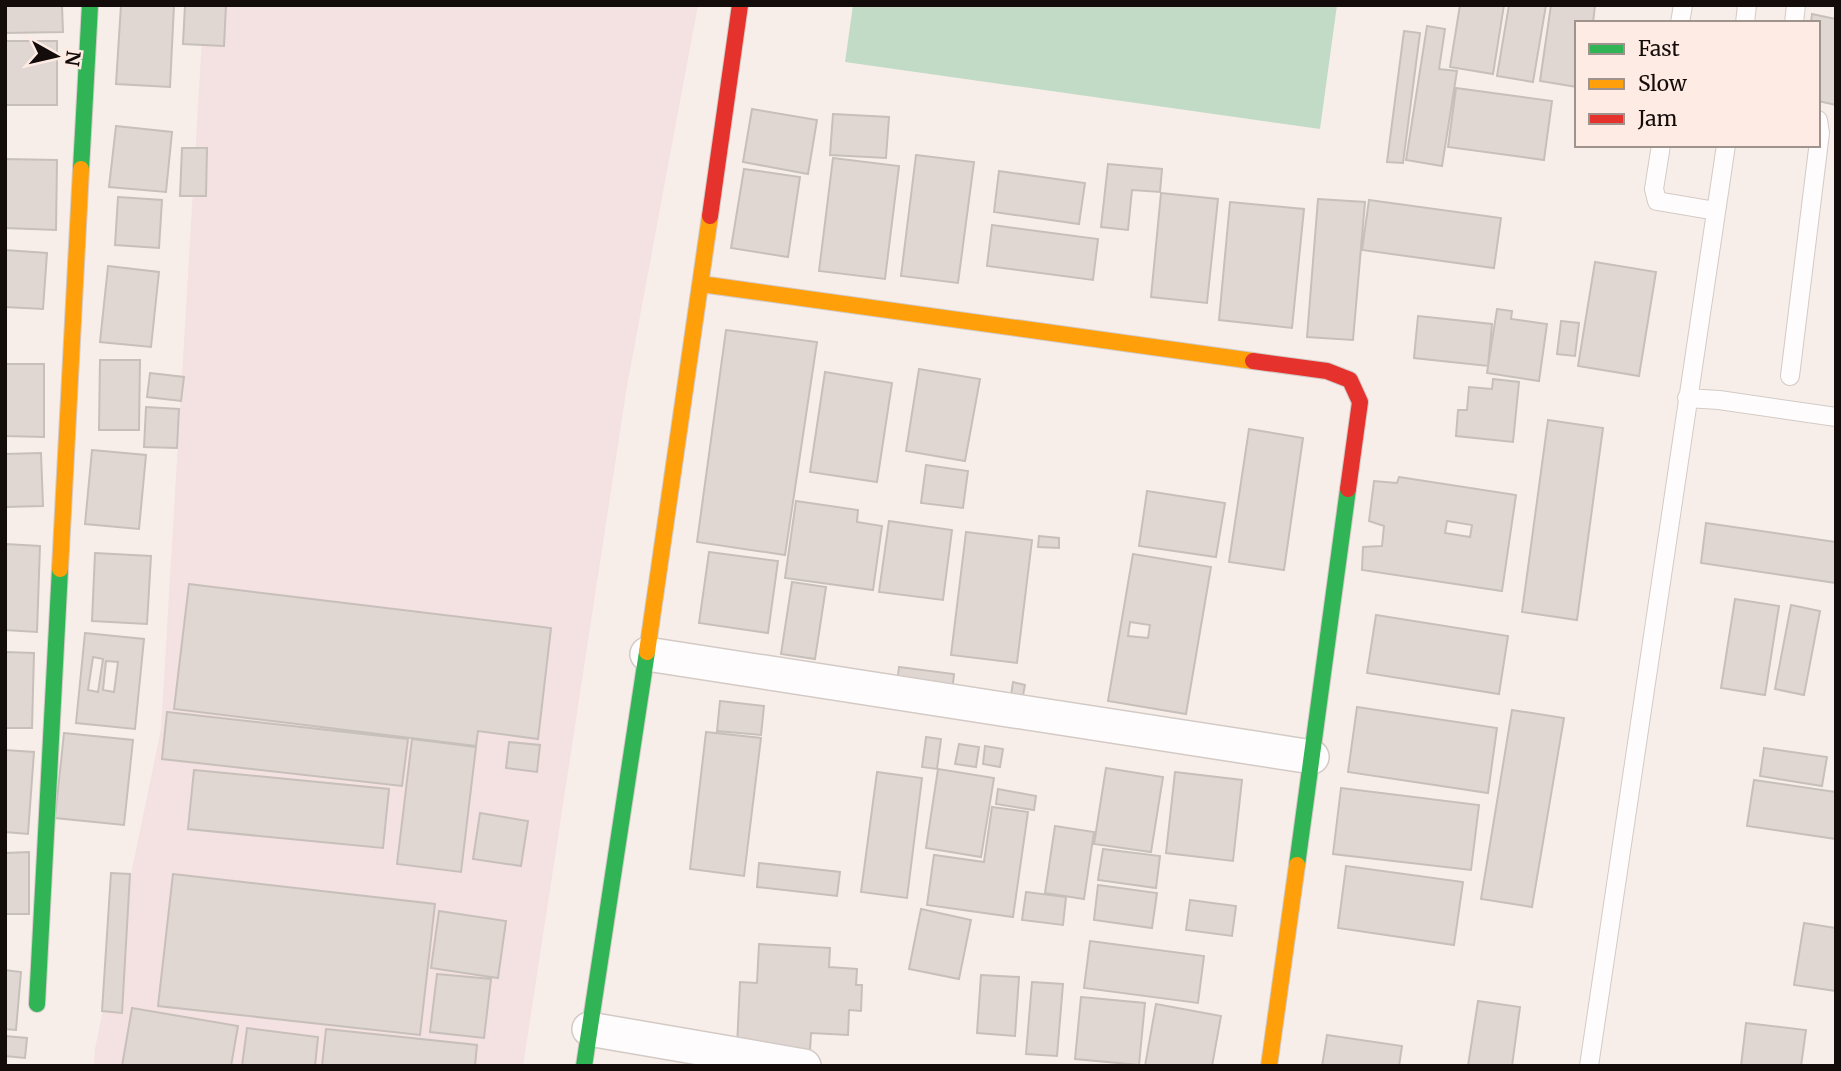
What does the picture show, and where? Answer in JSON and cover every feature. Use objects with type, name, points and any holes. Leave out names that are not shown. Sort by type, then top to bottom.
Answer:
[{"type":"street","points":[[37,1004],[90,5]]},
{"type":"street","points":[[584,1066],[740,5]]},
{"type":"street","points":[[701,284],[1327,371],[1350,380],[1360,402],[1269,1066]]},
{"type":"street","points":[[646,654],[1312,757]]},
{"type":"street","points":[[589,1029],[804,1066]]},
{"type":"lane","points":[[1661,147],[1654,189],[1657,201],[1716,211]]},
{"type":"lane","points":[[1589,1066],[1727,147]]},
{"type":"lane","points":[[1790,376],[1817,147]]},
{"type":"lane","points":[[1687,398],[1836,417]]},
{"type":"shaded area","points":[[204,5],[698,5],[627,386],[523,1066],[94,1066],[95,1049],[161,729]]},
{"type":"green space","points":[[853,5],[1337,5],[1320,129],[845,62]]},
{"type":"building","points":[[5,5],[62,5],[63,32],[5,33]]},
{"type":"building","points":[[121,5],[174,5],[170,87],[116,84]]},
{"type":"building","points":[[185,5],[226,5],[224,46],[183,44]]},
{"type":"building","points":[[1460,5],[1504,5],[1493,74],[1450,67]]},
{"type":"building","points":[[1509,5],[1546,5],[1533,82],[1497,76]]},
{"type":"building","points":[[1551,5],[1595,5],[1593,21],[1575,21],[1575,87],[1540,81]]},
{"type":"building","points":[[1812,14],[1836,19],[1836,105],[1820,101],[1820,21],[1811,21]]},
{"type":"building","points":[[1427,26],[1445,29],[1439,69],[1457,71],[1442,166],[1406,160]]},
{"type":"building","points":[[1404,31],[1420,33],[1403,163],[1387,162]]},
{"type":"building","points":[[5,41],[57,41],[57,105],[5,105]]},
{"type":"building","points":[[1456,88],[1552,101],[1544,160],[1448,147]]},
{"type":"building","points":[[752,109],[817,120],[808,174],[743,162]]},
{"type":"building","points":[[833,114],[889,117],[886,158],[830,155]]},
{"type":"building","points":[[116,126],[172,132],[166,192],[109,187]]},
{"type":"building","points":[[182,148],[207,148],[206,196],[180,196]]},
{"type":"building","points":[[916,155],[974,162],[958,283],[901,276]]},
{"type":"building","points":[[833,158],[899,166],[885,279],[819,271]]},
{"type":"building","points":[[5,159],[57,160],[56,230],[5,228]]},
{"type":"building","points":[[1108,164],[1162,169],[1160,192],[1132,190],[1128,230],[1101,227]]},
{"type":"building","points":[[744,169],[800,177],[788,257],[731,248]]},
{"type":"building","points":[[999,171],[1085,183],[1079,224],[994,212]]},
{"type":"building","points":[[1161,193],[1218,199],[1207,303],[1151,297]]},
{"type":"building","points":[[118,197],[162,200],[159,248],[115,245]]},
{"type":"building","points":[[1318,199],[1365,202],[1353,340],[1307,337]]},
{"type":"building","points":[[1369,200],[1501,218],[1494,268],[1362,250]]},
{"type":"building","points":[[1230,202],[1304,209],[1292,328],[1219,320]]},
{"type":"building","points":[[992,225],[1098,239],[1093,280],[987,266]]},
{"type":"building","points":[[5,250],[47,253],[43,309],[5,307]]},
{"type":"building","points":[[1595,262],[1656,272],[1639,376],[1578,366]]},
{"type":"building","points":[[108,266],[159,272],[151,347],[100,342]]},
{"type":"building","points":[[1497,309],[1512,311],[1511,319],[1547,324],[1539,381],[1487,373]]},
{"type":"building","points":[[1418,316],[1492,324],[1488,366],[1414,358]]},
{"type":"building","points":[[1561,321],[1579,323],[1575,356],[1557,354]]},
{"type":"building","points":[[726,330],[817,342],[785,555],[697,542]]},
{"type":"building","points":[[100,360],[140,360],[139,430],[99,430]]},
{"type":"building","points":[[5,364],[44,364],[44,437],[5,436]]},
{"type":"building","points":[[919,369],[980,379],[965,461],[906,451]]},
{"type":"building","points":[[825,372],[892,383],[877,482],[810,472]]},
{"type":"building","points":[[150,373],[184,377],[181,401],[147,397]]},
{"type":"building","points":[[1493,379],[1519,382],[1513,442],[1456,436],[1458,410],[1467,410],[1469,387],[1492,389]]},
{"type":"building","points":[[146,407],[179,409],[177,448],[144,447]]},
{"type":"building","points":[[1548,420],[1603,428],[1577,620],[1522,612]]},
{"type":"building","points":[[1249,429],[1303,438],[1284,570],[1229,562]]},
{"type":"building","points":[[92,450],[146,455],[139,529],[85,524]]},
{"type":"building","points":[[41,453],[43,506],[5,507],[5,454]]},
{"type":"building","points":[[926,465],[968,471],[963,508],[921,503]]},
{"type":"building","points":[[1399,477],[1516,495],[1502,591],[1362,570],[1363,547],[1382,546],[1384,526],[1369,521],[1374,481],[1397,483]],"holes":[[[1447,521],[1472,525],[1470,537],[1445,533]]]},
{"type":"building","points":[[1147,491],[1225,503],[1216,557],[1139,546]]},
{"type":"building","points":[[796,501],[858,510],[857,522],[882,526],[873,590],[785,578]]},
{"type":"building","points":[[889,521],[952,530],[943,600],[879,592]]},
{"type":"building","points":[[1706,523],[1836,542],[1836,583],[1701,563]]},
{"type":"building","points":[[966,532],[1032,540],[1017,663],[951,655]]},
{"type":"building","points":[[1039,536],[1059,538],[1059,548],[1038,547]]},
{"type":"building","points":[[5,544],[40,546],[37,632],[5,630]]},
{"type":"building","points":[[709,552],[778,561],[768,633],[699,623]]},
{"type":"building","points":[[95,553],[151,556],[147,624],[92,621]]},
{"type":"building","points":[[1133,554],[1211,567],[1186,714],[1108,701]],"holes":[[[1130,622],[1150,625],[1148,638],[1128,636]]]},
{"type":"building","points":[[792,582],[826,587],[815,659],[781,654]]},
{"type":"building","points":[[189,584],[551,628],[538,739],[478,731],[476,746],[174,709]]},
{"type":"building","points":[[1735,599],[1779,606],[1765,695],[1721,688]]},
{"type":"building","points":[[1791,605],[1820,611],[1804,695],[1775,689]]},
{"type":"building","points":[[1376,615],[1508,636],[1499,694],[1367,673]]},
{"type":"building","points":[[85,633],[144,639],[135,729],[76,723]],"holes":[[[93,657],[103,659],[98,692],[88,690]],[[106,661],[118,662],[114,692],[103,690]]]},
{"type":"building","points":[[5,652],[34,653],[32,728],[5,728]]},
{"type":"building","points":[[899,667],[954,674],[952,692],[897,684]]},
{"type":"building","points":[[1013,682],[1025,685],[1020,711],[1009,709]]},
{"type":"building","points":[[720,701],[764,706],[761,735],[717,731]]},
{"type":"building","points":[[1357,707],[1497,728],[1488,793],[1348,772]]},
{"type":"building","points":[[1512,710],[1564,718],[1532,907],[1481,899]]},
{"type":"building","points":[[167,712],[408,739],[402,786],[162,759]]},
{"type":"building","points":[[706,732],[761,738],[744,876],[690,869]]},
{"type":"building","points":[[64,733],[133,740],[124,825],[55,818]]},
{"type":"building","points":[[926,737],[941,739],[937,769],[922,767]]},
{"type":"building","points":[[412,739],[476,747],[461,872],[397,864]]},
{"type":"building","points":[[509,742],[540,745],[537,772],[506,768]]},
{"type":"building","points":[[959,744],[979,747],[976,767],[955,764]]},
{"type":"building","points":[[985,746],[1003,749],[1000,767],[983,764]]},
{"type":"building","points":[[1764,748],[1827,757],[1822,786],[1760,776]]},
{"type":"building","points":[[5,750],[34,752],[28,834],[5,832]]},
{"type":"building","points":[[1106,768],[1163,777],[1151,852],[1094,844]]},
{"type":"building","points":[[938,769],[994,778],[981,857],[926,848]]},
{"type":"building","points":[[194,770],[389,789],[383,848],[188,829]]},
{"type":"building","points":[[877,772],[922,778],[907,898],[861,892]]},
{"type":"building","points":[[1175,772],[1242,780],[1233,861],[1166,853]]},
{"type":"building","points":[[1754,780],[1836,792],[1836,839],[1747,826]]},
{"type":"building","points":[[1341,788],[1479,805],[1471,870],[1333,854]]},
{"type":"building","points":[[998,789],[1036,796],[1034,810],[996,804]]},
{"type":"building","points":[[992,807],[1028,812],[1013,917],[927,905],[934,855],[984,862]]},
{"type":"building","points":[[480,813],[528,821],[521,866],[473,859]]},
{"type":"building","points":[[1055,826],[1094,832],[1084,899],[1045,893]]},
{"type":"building","points":[[1103,849],[1160,856],[1156,888],[1098,880]]},
{"type":"building","points":[[29,852],[29,914],[5,914],[5,853]]},
{"type":"building","points":[[759,863],[840,872],[837,896],[757,887]]},
{"type":"building","points":[[1346,866],[1463,882],[1454,945],[1338,928]]},
{"type":"building","points":[[111,873],[130,874],[122,1013],[102,1011]]},
{"type":"building","points":[[173,874],[435,904],[420,1035],[158,1006]]},
{"type":"building","points":[[1098,885],[1157,893],[1152,928],[1094,920]]},
{"type":"building","points":[[1026,892],[1066,897],[1063,925],[1022,920]]},
{"type":"building","points":[[1190,900],[1236,906],[1232,936],[1186,930]]},
{"type":"building","points":[[921,909],[971,920],[959,979],[909,969]]},
{"type":"building","points":[[439,911],[506,921],[498,978],[431,968]]},
{"type":"building","points":[[1804,923],[1836,928],[1836,991],[1794,985]]},
{"type":"building","points":[[1090,941],[1204,956],[1198,1003],[1084,988]]},
{"type":"building","points":[[759,944],[830,948],[829,967],[857,969],[856,985],[862,985],[861,1011],[849,1010],[848,1035],[811,1033],[810,1051],[737,1047],[740,982],[757,983]]},
{"type":"building","points":[[5,970],[21,972],[16,1030],[5,1029]]},
{"type":"building","points":[[437,974],[491,979],[484,1038],[430,1032]]},
{"type":"building","points":[[981,975],[1019,977],[1015,1036],[977,1033]]},
{"type":"building","points":[[1032,982],[1063,984],[1057,1056],[1026,1054]]},
{"type":"building","points":[[1081,997],[1145,1003],[1139,1065],[1075,1059]]},
{"type":"building","points":[[1478,1001],[1520,1007],[1512,1066],[1468,1066]]},
{"type":"building","points":[[1156,1004],[1221,1016],[1212,1066],[1145,1066]]},
{"type":"building","points":[[132,1008],[238,1026],[231,1066],[122,1066]]},
{"type":"building","points":[[1746,1023],[1806,1030],[1801,1066],[1741,1066]]},
{"type":"building","points":[[247,1028],[318,1037],[315,1066],[242,1066]]},
{"type":"building","points":[[326,1029],[477,1045],[475,1066],[322,1066]]},
{"type":"building","points":[[1327,1035],[1402,1046],[1399,1066],[1322,1066]]},
{"type":"building","points":[[5,1036],[27,1038],[25,1058],[5,1056]]},
{"type":"traffic: fast","points":[[81,169],[90,5]]},
{"type":"traffic: fast","points":[[1297,865],[1348,489]]},
{"type":"traffic: fast","points":[[37,1004],[60,569]]},
{"type":"traffic: fast","points":[[584,1066],[647,652]]},
{"type":"traffic: slow","points":[[60,569],[81,169]]},
{"type":"traffic: slow","points":[[647,652],[710,216]]},
{"type":"traffic: slow","points":[[701,284],[1253,361]]},
{"type":"traffic: slow","points":[[1269,1066],[1297,865]]},
{"type":"traffic: jam","points":[[710,216],[740,5]]},
{"type":"traffic: jam","points":[[1253,361],[1327,371],[1350,380],[1360,402],[1348,489]]}]
